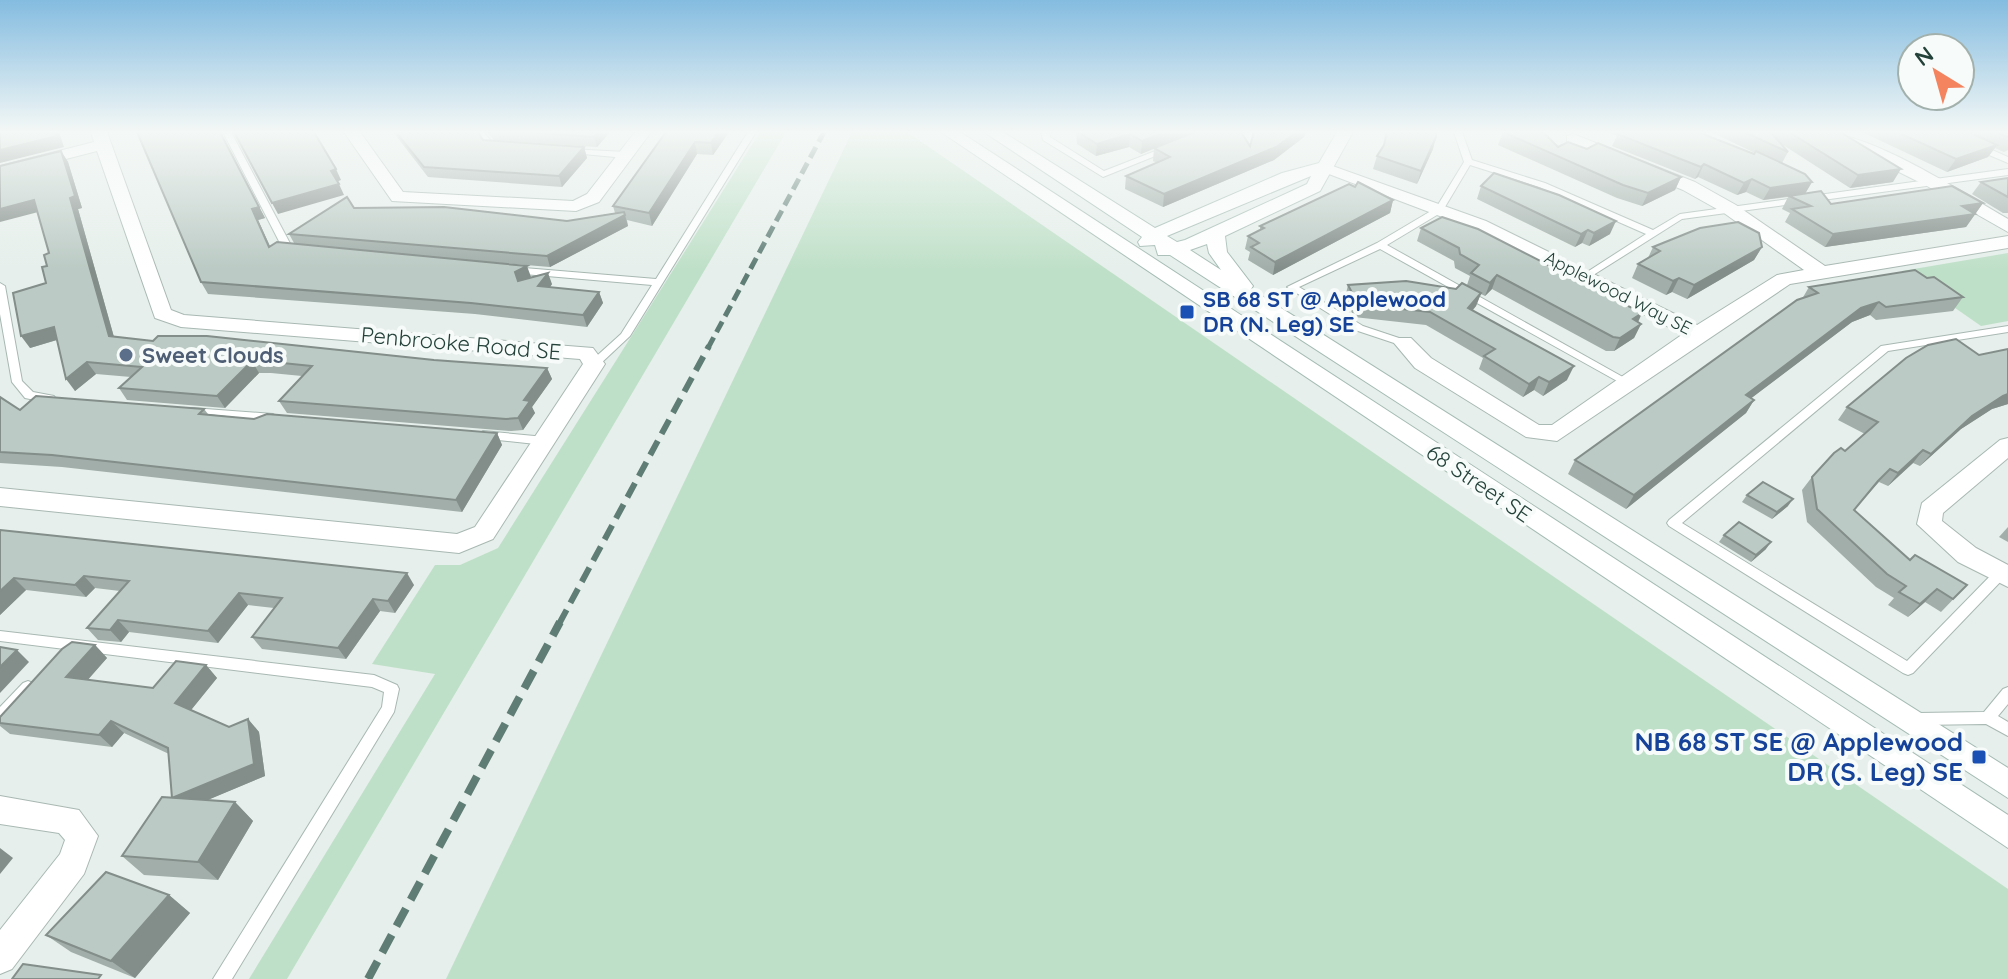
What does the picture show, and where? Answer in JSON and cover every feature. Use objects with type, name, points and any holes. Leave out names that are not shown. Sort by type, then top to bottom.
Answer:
[{"type":"street","name":"Penbrooke Road SE","points":[[0,497],[459,544],[484,533],[594,364],[586,353],[181,321],[162,314],[114,178]]},
{"type":"street","points":[[384,178],[398,197],[576,206],[593,198],[609,178]]},
{"type":"street","name":"68 Street SE","points":[[1018,178],[2008,833]]},
{"type":"street","name":"68 Street SE","points":[[1064,178],[2008,784]]},
{"type":"street","points":[[1134,255],[1154,235],[1286,178]]},
{"type":"street","points":[[1134,255],[1177,250],[1314,187],[1317,178]]},
{"type":"street","name":"Applewood Way SE","points":[[1348,178],[1480,225],[1698,333],[1784,279],[2008,242]]},
{"type":"street","points":[[1668,178],[1730,209],[1820,272]]},
{"type":"street","points":[[1924,178],[2008,227]]},
{"type":"street","points":[[1215,233],[1218,253],[1254,300]]},
{"type":"street","points":[[1404,343],[1423,363],[1534,432],[1557,433],[1698,333]]},
{"type":"street","points":[[2005,575],[1967,555],[1929,524],[1931,509],[2008,446]]},
{"type":"street","points":[[0,810],[68,820],[82,836],[73,863],[0,957]]},
{"type":"lane","points":[[251,178],[289,251],[305,252]]},
{"type":"lane","points":[[594,364],[625,336],[723,178]]},
{"type":"lane","points":[[1404,343],[1359,328],[1292,287],[1380,245],[1439,210],[1459,178]]},
{"type":"lane","points":[[1518,178],[1653,234]]},
{"type":"lane","points":[[1587,276],[1680,217],[1965,178]]},
{"type":"lane","points":[[1818,189],[1832,195]]},
{"type":"lane","points":[[1380,245],[1626,383]]},
{"type":"lane","points":[[504,269],[657,282]]},
{"type":"lane","points":[[0,286],[17,382],[29,395],[60,400]]},
{"type":"lane","points":[[2005,575],[1908,669],[1673,523],[1885,348],[2008,329]]},
{"type":"lane","points":[[186,411],[279,419]]},
{"type":"lane","points":[[467,434],[545,441]]},
{"type":"lane","points":[[0,636],[63,649],[374,681],[392,689],[389,708],[222,979]]},
{"type":"lane","points":[[0,717],[39,675]]},
{"type":"lane","points":[[1988,718],[2008,693]]},
{"type":"lane","points":[[1906,719],[1988,718],[2008,730]]},
{"type":"green space","points":[[731,178],[759,178],[287,979],[249,979],[435,674],[372,664],[435,565],[460,565],[498,548]]},
{"type":"green space","points":[[830,178],[973,178],[2008,889],[2008,979],[446,979]]},
{"type":"green space","points":[[2008,253],[2008,321],[1981,326],[1902,271]]},
{"type":"building","points":[[0,178],[69,178],[75,196],[70,198],[109,336],[153,341],[158,336],[207,336],[434,360],[547,368],[524,400],[530,401],[518,418],[506,419],[279,401],[312,366],[263,361],[252,361],[217,396],[119,388],[142,367],[87,362],[66,379],[54,327],[21,336],[13,293],[46,283],[42,267],[47,266],[44,255],[49,253],[34,200],[0,209]]},
{"type":"building","points":[[156,178],[244,178],[259,207],[252,209],[269,247],[277,242],[527,266],[515,272],[518,281],[548,273],[538,286],[599,292],[583,315],[201,282]]},
{"type":"building","points":[[258,178],[335,178],[339,184],[272,203]]},
{"type":"building","points":[[633,178],[672,178],[649,213],[613,206]]},
{"type":"building","points":[[1130,178],[1203,178],[1164,194]]},
{"type":"building","points":[[1489,178],[1508,178],[1559,195],[1616,221],[1594,233],[1588,230],[1581,234],[1481,186]]},
{"type":"building","points":[[1606,178],[1680,178],[1648,193]]},
{"type":"building","points":[[1733,178],[1808,178],[1812,182],[1770,188],[1752,179],[1744,183]]},
{"type":"building","points":[[2008,178],[2008,197],[1981,182]]},
{"type":"building","points":[[1358,182],[1393,200],[1275,262],[1251,247],[1259,243],[1248,236],[1264,228],[1260,226],[1349,184],[1355,187]]},
{"type":"building","points":[[1952,186],[1983,203],[1962,206],[1975,214],[1833,234],[1792,209],[1811,206],[1789,196],[1821,191],[1831,204]]},
{"type":"building","points":[[347,197],[354,208],[444,207],[567,221],[624,212],[625,215],[547,256],[289,234]]},
{"type":"building","points":[[1442,217],[1478,229],[1642,313],[1633,319],[1641,324],[1620,338],[1613,337],[1497,275],[1490,283],[1471,273],[1479,265],[1460,254],[1459,248],[1421,228]]},
{"type":"building","points":[[1738,222],[1759,233],[1762,247],[1694,285],[1679,278],[1673,281],[1638,264],[1660,251],[1653,247],[1700,228]]},
{"type":"building","points":[[1915,270],[1927,278],[1934,277],[1963,297],[1886,307],[1879,302],[1861,308],[1746,395],[1754,400],[1634,495],[1575,460],[1797,300],[1818,293],[1809,287]]},
{"type":"building","points":[[1406,281],[1456,289],[1462,283],[1481,293],[1468,308],[1574,366],[1549,382],[1539,377],[1529,384],[1484,356],[1495,349],[1430,312],[1358,304],[1348,285]]},
{"type":"building","points":[[1956,339],[1979,355],[2008,349],[2008,394],[1972,416],[1931,454],[1923,450],[1898,473],[1890,469],[1854,510],[1910,560],[1915,555],[1967,585],[1953,599],[1937,589],[1920,604],[1899,592],[1906,586],[1887,574],[1817,509],[1812,477],[1834,453],[1841,448],[1845,451],[1878,422],[1847,407],[1906,358],[1928,345]]},
{"type":"building","points":[[36,396],[204,409],[199,414],[254,419],[267,414],[497,433],[456,500],[52,455],[0,452],[0,397],[20,410]]},
{"type":"building","points":[[1763,482],[1793,499],[1777,512],[1747,495]]},
{"type":"building","points":[[1739,522],[1771,542],[1756,555],[1724,535]]},
{"type":"building","points":[[0,530],[407,573],[388,601],[373,599],[338,648],[252,637],[282,598],[239,593],[208,631],[118,620],[110,630],[87,628],[129,581],[84,576],[75,585],[14,578],[0,591]]},
{"type":"building","points":[[72,642],[95,645],[66,677],[153,688],[176,661],[206,665],[175,703],[229,727],[248,719],[254,764],[172,798],[168,748],[111,721],[99,735],[0,723],[0,717]]},
{"type":"building","points":[[0,647],[17,650],[0,667]]},
{"type":"building","points":[[162,797],[235,802],[198,862],[122,856]]},
{"type":"building","points":[[106,872],[169,895],[111,961],[46,935]]},
{"type":"building","points":[[23,964],[101,975],[98,979],[12,979]]},
{"type":"railway","points":[[708,348],[799,178]]},
{"type":"railway","points":[[559,624],[709,346]]},
{"type":"railway","points":[[368,979],[560,622]]},
{"type":"place","name":"SB 68 ST @ Applewood DR (N. Leg) SE","points":[[1187,312]]},
{"type":"place","name":"Sweet Clouds","points":[[126,355]]},
{"type":"place","name":"NB 68 ST SE @ Applewood DR (S. Leg) SE","points":[[1979,757]]}]
